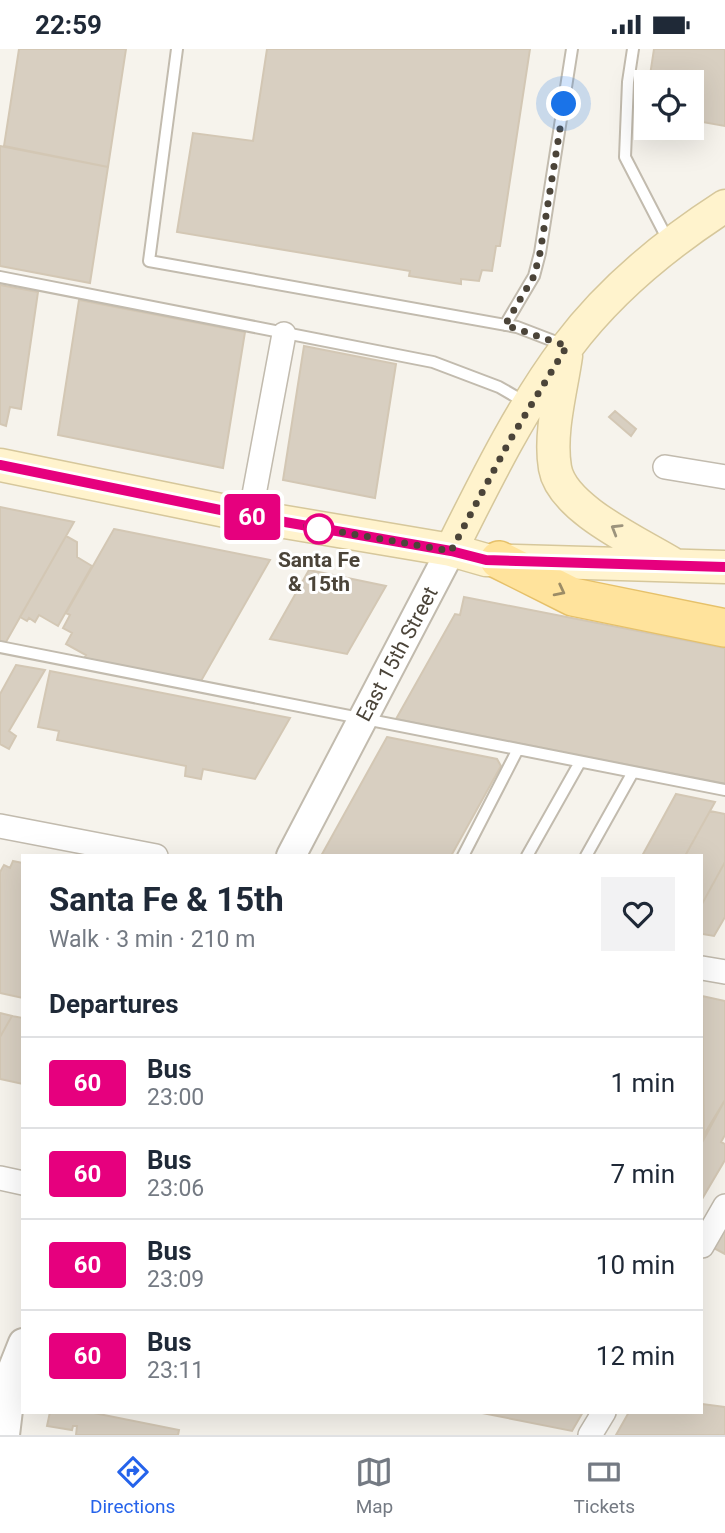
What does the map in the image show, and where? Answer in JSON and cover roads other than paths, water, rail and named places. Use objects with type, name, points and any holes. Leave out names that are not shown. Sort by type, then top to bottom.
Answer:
[{"type":"main road","name":"East 15th Street","points":[[451,551],[530,405],[567,346],[631,277],[670,244],[725,206]]},
{"type":"main road","points":[[567,346],[554,449],[555,470],[562,488],[573,502],[591,515],[674,565]]},
{"type":"main road","points":[[0,465],[250,516],[499,560],[725,567]]},
{"type":"main road","points":[[499,560],[573,597],[725,628]]},
{"type":"street","points":[[250,516],[284,334]]},
{"type":"street","points":[[665,467],[725,477]]},
{"type":"street","name":"East 15th Street","points":[[292,854],[451,551]]},
{"type":"street","points":[[0,826],[146,854]]},
{"type":"street","points":[[703,968],[725,972]]},
{"type":"street","points":[[0,1178],[21,1183]]},
{"type":"street","points":[[703,1244],[725,1206]]},
{"type":"street","points":[[5,1435],[12,1359]]},
{"type":"street","points":[[590,1435],[603,1414]]},
{"type":"lane","points":[[177,49],[149,261],[505,325],[567,346]]},
{"type":"lane","points":[[505,325],[534,276],[540,253],[572,49]]},
{"type":"lane","points":[[633,49],[628,82],[625,157],[670,244]]},
{"type":"lane","points":[[0,277],[433,362],[499,387],[530,405]]},
{"type":"lane","points":[[0,647],[725,790]]},
{"type":"lane","points":[[464,854],[518,749]]},
{"type":"lane","points":[[528,854],[580,761]]},
{"type":"lane","points":[[587,854],[633,772]]},
{"type":"place","name":"Santa Fe & 15th","points":[[319,529]]}]
